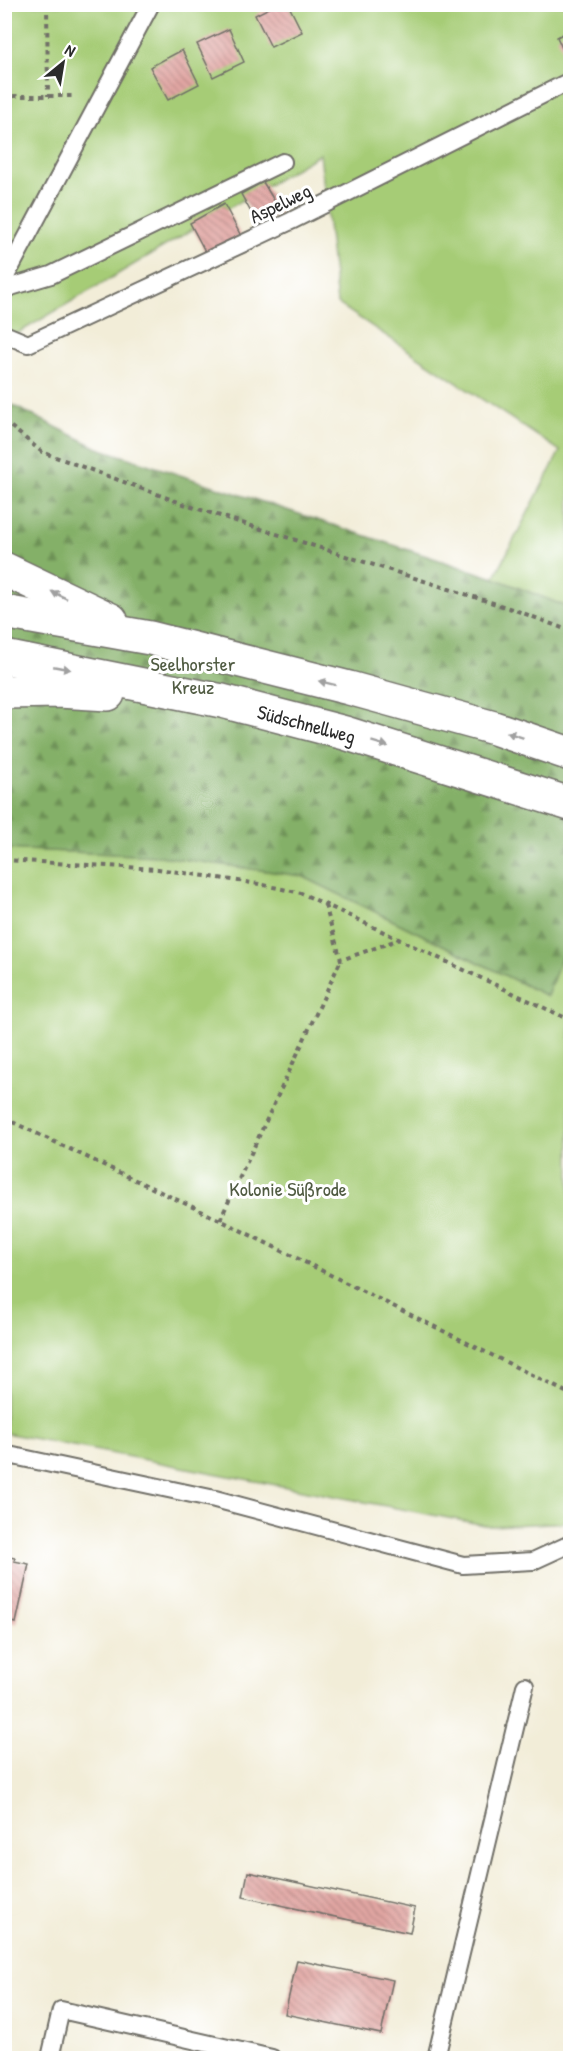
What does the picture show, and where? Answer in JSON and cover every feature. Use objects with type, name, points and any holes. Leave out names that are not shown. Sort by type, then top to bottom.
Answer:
[{"type":"highway","points":[[4,569],[150,639]]},
{"type":"highway","points":[[4,612],[150,639],[349,688],[494,728],[570,754]]},
{"type":"highway","name":"Südschnellweg","points":[[4,657],[222,701],[345,733],[570,804]]},
{"type":"highway","points":[[4,692],[59,691],[222,701]]},
{"type":"lane","points":[[4,280],[151,4]]},
{"type":"lane","name":"Aspelweg","points":[[4,334],[28,344],[291,221],[570,81]]},
{"type":"lane","points":[[4,289],[51,275],[283,162]]},
{"type":"lane","points":[[4,1454],[215,1499],[463,1565],[533,1561],[570,1544]]},
{"type":"lane","points":[[436,2058],[525,1686]]},
{"type":"lane","points":[[50,2058],[61,2010],[272,2058]]},
{"type":"path","points":[[46,4],[48,96]]},
{"type":"path","points":[[4,96],[101,95]]},
{"type":"path","points":[[4,421],[42,452],[192,507],[515,610],[570,631]]},
{"type":"path","points":[[4,861],[158,869],[259,884],[302,893],[570,1020]]},
{"type":"path","points":[[220,1220],[341,960],[325,904]]},
{"type":"path","points":[[341,960],[400,939]]},
{"type":"path","points":[[4,1118],[220,1220],[570,1394]]},
{"type":"green space","points":[[4,5],[570,5],[570,608],[494,578],[560,451],[337,303],[320,154],[5,341]]},
{"type":"green space","name":"Seelhorster Kreuz","points":[[4,401],[98,448],[494,578],[570,608],[570,934],[547,996],[302,876],[160,856],[5,849]]},
{"type":"green space","name":"Kolonie Süßrode","points":[[5,849],[160,856],[302,876],[547,996],[570,934],[570,1522],[490,1526],[5,1433]]},
{"type":"building","points":[[277,4],[288,4],[302,32],[271,47],[255,15]]},
{"type":"building","points":[[229,29],[244,62],[213,77],[197,44]]},
{"type":"building","points":[[570,30],[570,65],[557,37]]},
{"type":"building","points":[[182,50],[199,84],[168,100],[150,67]]},
{"type":"building","points":[[263,182],[281,212],[258,225],[241,194]]},
{"type":"building","points":[[224,204],[241,236],[207,255],[190,223]]},
{"type":"building","points":[[4,1556],[29,1564],[16,1623],[4,1620]]},
{"type":"building","points":[[248,1872],[415,1908],[410,1933],[243,1897]]},
{"type":"building","points":[[297,1960],[393,1980],[381,2034],[285,2014]]}]
